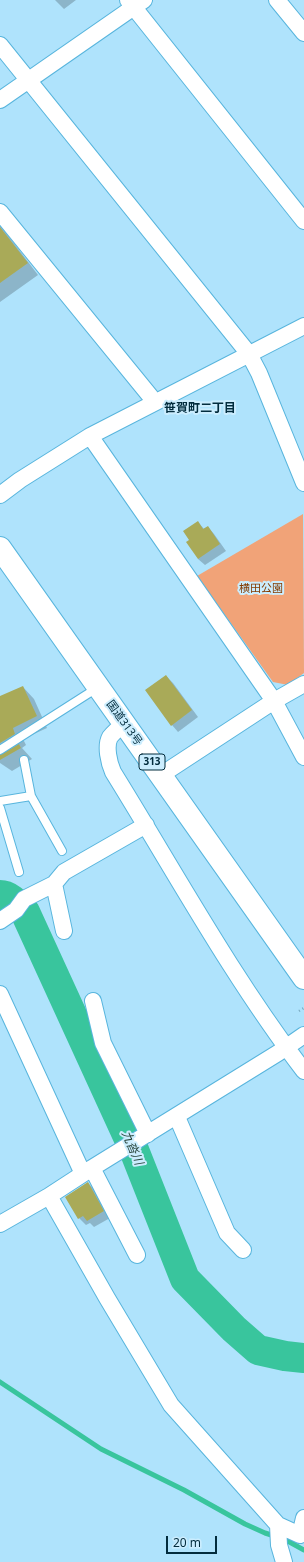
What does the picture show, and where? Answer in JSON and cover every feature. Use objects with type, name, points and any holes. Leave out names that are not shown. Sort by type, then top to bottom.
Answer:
[{"type":"highway","name":"国道313号","points":[[0,548],[304,978]]},
{"type":"street","points":[[277,0],[304,33]]},
{"type":"street","points":[[0,100],[29,81],[136,2],[304,221]]},
{"type":"street","points":[[0,45],[249,354],[259,373],[304,483]]},
{"type":"street","points":[[0,212],[155,402]]},
{"type":"street","points":[[0,495],[20,480],[90,436],[304,326]]},
{"type":"street","points":[[90,436],[274,700],[304,757]]},
{"type":"street","points":[[161,775],[274,700],[304,684]]},
{"type":"street","points":[[125,723],[110,737],[108,744],[110,765],[222,952],[286,1048],[304,1071]]},
{"type":"street","points":[[0,921],[20,905],[54,884],[64,872],[146,825]]},
{"type":"street","points":[[54,884],[64,931]]},
{"type":"street","points":[[0,994],[88,1171],[137,1255]]},
{"type":"street","points":[[92,1001],[103,1043],[136,1141]]},
{"type":"street","points":[[0,1224],[49,1196],[286,1048],[304,1035]]},
{"type":"street","points":[[176,1117],[227,1233],[243,1250]]},
{"type":"street","points":[[49,1196],[106,1298],[171,1405],[278,1533],[284,1562]]},
{"type":"street","points":[[278,1533],[302,1536],[304,1518]]},
{"type":"lane","points":[[0,750],[98,687]]},
{"type":"lane","points":[[24,760],[31,796],[62,851]]},
{"type":"lane","points":[[0,801],[31,796]]},
{"type":"lane","points":[[0,808],[19,872]]},
{"type":"path","points":[[299,1011],[304,1008]]},
{"type":"green space","name":"横田公園","points":[[303,514],[304,673],[288,685],[273,682],[197,576]]},
{"type":"building","points":[[0,227],[28,263],[0,283]]},
{"type":"building","points":[[198,521],[203,529],[208,526],[220,544],[198,559],[186,542],[189,540],[183,531]]},
{"type":"building","points":[[166,675],[192,710],[171,726],[145,690]]},
{"type":"building","points":[[23,686],[37,716],[13,728],[15,734],[0,743],[0,696]]},
{"type":"building","points":[[19,744],[21,748],[0,760],[0,755]]},
{"type":"building","points":[[88,1182],[104,1211],[87,1221],[83,1216],[78,1219],[65,1197]]},
{"type":"waterway","name":"九沓川","points":[[0,895],[4,895],[10,899],[25,912],[134,1150],[185,1279],[234,1329],[258,1350],[285,1356],[304,1358]]},
{"type":"waterway","points":[[0,1382],[101,1449],[184,1490],[245,1524],[265,1533],[284,1539],[304,1550]]},
{"type":"district","name":"笹賀町二丁目","points":[[200,409]]}]
